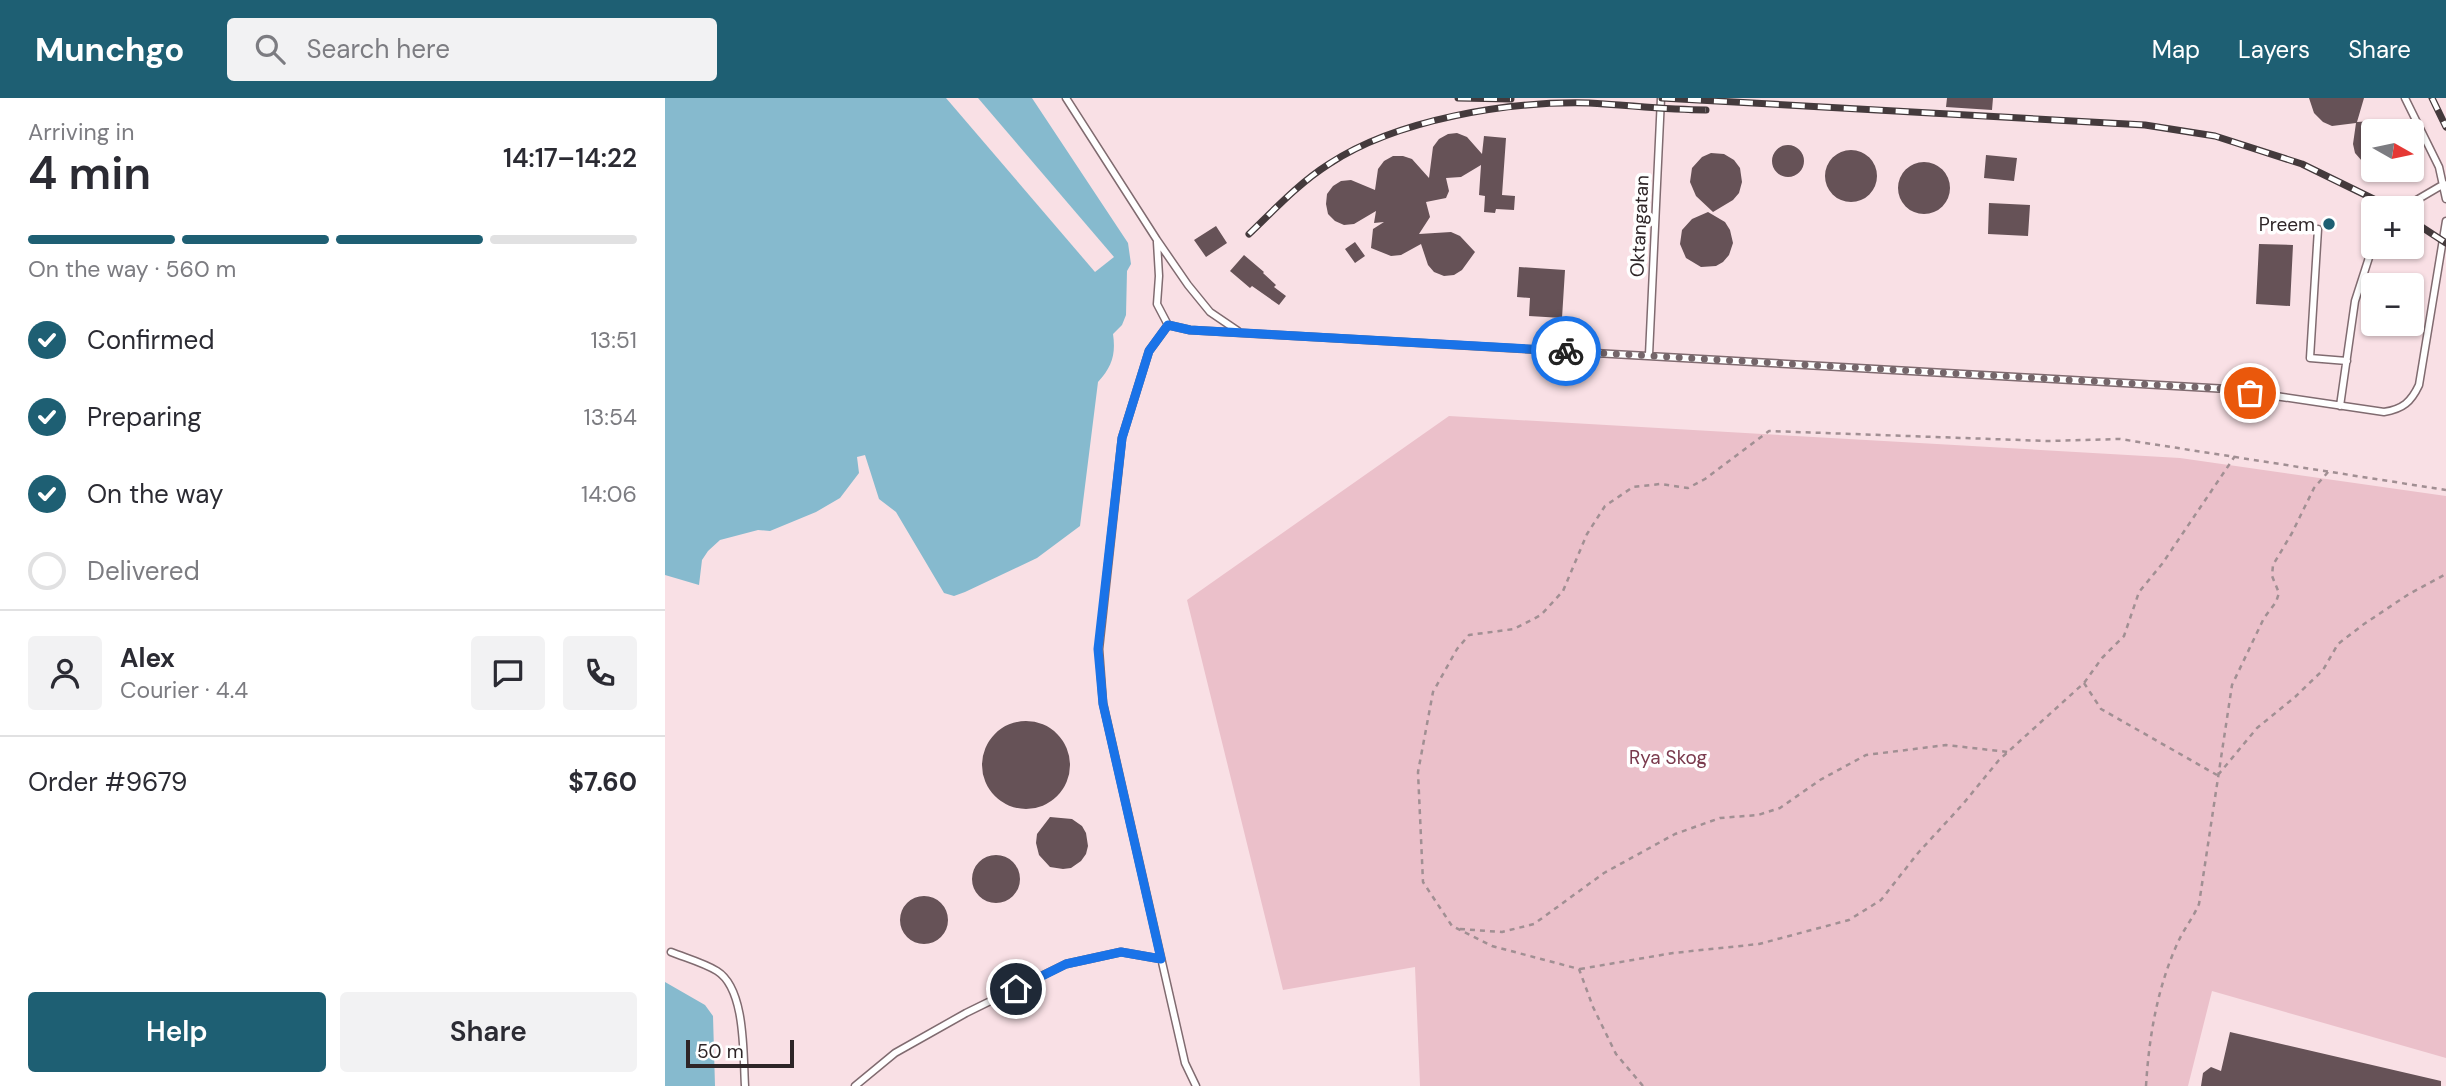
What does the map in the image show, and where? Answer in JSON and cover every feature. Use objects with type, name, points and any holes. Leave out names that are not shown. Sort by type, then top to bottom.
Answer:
[{"type":"lane","points":[[1066,98],[1157,240],[1210,312],[1239,331]]},
{"type":"lane","name":"Oktangatan","points":[[1649,355],[1661,98]]},
{"type":"lane","points":[[2405,98],[2442,166],[2446,198]]},
{"type":"lane","points":[[2424,196],[2444,184]]},
{"type":"lane","points":[[1157,240],[1157,304],[1168,325],[1190,330],[2228,389],[2384,412],[2405,406],[2419,385],[2446,221]]},
{"type":"lane","points":[[2318,229],[2310,358],[2347,361]]},
{"type":"lane","points":[[2340,406],[2355,301],[2368,259]]},
{"type":"lane","points":[[1168,325],[1149,351],[1122,438],[1098,649],[1103,704],[1185,1063],[1196,1086]]},
{"type":"lane","points":[[671,952],[719,972],[729,983],[739,1007],[745,1086]]},
{"type":"lane","points":[[855,1086],[895,1053],[966,1013],[1066,964],[1121,952],[1161,959]]},
{"type":"path","points":[[2235,456],[2162,564],[2139,592],[2124,636],[2102,658],[2084,683],[2007,752],[1918,853],[1881,900],[1849,920],[1759,944],[1673,953],[1580,969],[1492,946],[1452,926],[1423,882],[1418,772],[1433,692],[1457,649],[1469,635],[1514,629],[1541,615],[1563,591],[1587,534],[1605,506],[1633,486],[1660,484],[1688,488],[1705,479],[1769,430],[2047,440],[2120,439],[2235,456],[2446,490]]},
{"type":"path","points":[[2146,1086],[2153,1020],[2163,984],[2179,941],[2193,920],[2199,904],[2232,685],[2264,618],[2276,602],[2279,593],[2271,576],[2273,565],[2314,488],[2329,471]]},
{"type":"path","points":[[2218,775],[2257,727],[2323,670],[2338,645],[2409,594],[2446,574]]},
{"type":"path","points":[[2084,683],[2101,709],[2218,775]]},
{"type":"path","points":[[1458,929],[1502,932],[1534,924],[1604,873],[1675,834],[1720,818],[1758,815],[1780,808],[1820,780],[1866,755],[1946,745],[2007,752]]},
{"type":"path","points":[[1580,969],[1593,1007],[1616,1054],[1643,1086]]},
{"type":"green space","name":"Rya Skog","points":[[1449,416],[2180,458],[2446,496],[2446,1058],[2212,991],[2188,1086],[1420,1086],[1415,967],[1283,990],[1187,600]]},
{"type":"water","points":[[665,98],[1032,98],[1128,243],[1131,264],[1127,271],[1126,315],[1122,325],[1113,334],[1112,360],[1098,382],[1080,526],[1037,558],[965,592],[954,596],[944,593],[896,512],[879,499],[865,455],[857,457],[859,473],[840,498],[816,512],[770,531],[758,530],[720,540],[702,560],[699,585],[665,575]]},
{"type":"water","points":[[665,982],[705,1005],[713,1016],[715,1086],[665,1086]]},
{"type":"pier","points":[[946,98],[978,98],[1114,257],[1095,272]]},
{"type":"building","points":[[1947,98],[1993,98],[1992,110],[1946,107]]},
{"type":"building","points":[[2309,98],[2364,98],[2357,122],[2361,122],[2361,160],[2355,153],[2353,144],[2356,123],[2332,126],[2314,113]]},
{"type":"building","points":[[1457,133],[1467,137],[1482,154],[1484,136],[1506,138],[1502,195],[1515,196],[1514,210],[1496,209],[1495,213],[1484,212],[1485,196],[1479,195],[1481,165],[1461,177],[1446,178],[1449,191],[1446,198],[1426,202],[1430,217],[1419,234],[1451,232],[1460,236],[1475,252],[1462,270],[1454,275],[1444,276],[1434,272],[1428,265],[1421,244],[1401,255],[1391,256],[1371,248],[1373,229],[1384,222],[1374,223],[1376,211],[1354,224],[1344,225],[1328,214],[1327,194],[1333,186],[1341,181],[1351,180],[1375,190],[1378,169],[1384,161],[1393,156],[1412,159],[1429,178],[1433,147],[1439,139]]},
{"type":"building","points":[[1788,145],[1799,150],[1804,161],[1799,172],[1788,177],[1777,172],[1772,161],[1777,150]]},
{"type":"building","points":[[1851,150],[1861,152],[1869,158],[1875,166],[1875,186],[1869,194],[1861,200],[1851,202],[1841,200],[1833,194],[1827,186],[1825,176],[1827,166],[1833,158],[1841,152]]},
{"type":"building","points":[[1711,153],[1724,154],[1734,160],[1740,168],[1742,182],[1739,193],[1733,200],[1713,212],[1696,196],[1690,182],[1692,168],[1702,157]]},
{"type":"building","points":[[1986,155],[2017,158],[2014,181],[1984,178]]},
{"type":"building","points":[[1924,162],[1934,164],[1942,170],[1948,178],[1948,198],[1942,206],[1934,212],[1924,214],[1914,212],[1906,206],[1900,198],[1898,188],[1900,178],[1906,170],[1914,164]]},
{"type":"building","points":[[1989,203],[2030,205],[2028,236],[1988,234]]},
{"type":"building","points":[[1708,212],[1725,222],[1733,243],[1723,262],[1716,266],[1701,267],[1686,258],[1680,244],[1682,230],[1692,219]]},
{"type":"building","points":[[1216,226],[1227,243],[1206,257],[1194,240]]},
{"type":"building","points":[[1355,242],[1365,256],[1355,263],[1345,249]]},
{"type":"building","points":[[2259,244],[2293,245],[2290,306],[2256,304]]},
{"type":"building","points":[[1244,255],[1286,296],[1279,305],[1252,286],[1250,288],[1230,271]]},
{"type":"building","points":[[1519,267],[1565,270],[1562,318],[1529,316],[1530,298],[1517,297]]},
{"type":"building","points":[[1026,721],[1043,725],[1057,734],[1066,748],[1070,765],[1066,782],[1057,796],[1043,805],[1026,809],[1009,805],[995,796],[986,782],[982,765],[986,748],[995,734],[1009,725]]},
{"type":"building","points":[[1050,817],[1072,819],[1082,826],[1086,833],[1086,854],[1071,868],[1050,867],[1039,855],[1037,834]]},
{"type":"building","points":[[996,855],[1013,862],[1020,879],[1013,896],[996,903],[979,896],[972,879],[979,862]]},
{"type":"building","points":[[924,896],[941,903],[948,920],[941,937],[924,944],[907,937],[900,920],[907,903]]},
{"type":"building","points":[[2230,1032],[2441,1081],[2441,1086],[2201,1086],[2203,1073],[2211,1067],[2221,1071]]},
{"type":"railway","points":[[1458,98],[1511,99]]},
{"type":"railway","points":[[1662,98],[2145,125],[2215,136],[2302,164],[2367,196]]},
{"type":"railway","points":[[2432,98],[2446,127]]},
{"type":"railway","points":[[1249,234],[1318,171],[1356,148],[1420,124],[1490,110],[1558,103],[1706,110]]},
{"type":"railway","points":[[2424,229],[2446,243]]},
{"type":"way so far","points":[[1566,351],[2228,389],[2250,393]]},
{"type":"place","name":"Preem","points":[[2329,224]]},
{"type":"route","points":[[1016,989],[1066,964],[1121,952],[1161,959],[1103,704],[1098,649],[1122,438],[1149,351],[1160,334],[1168,325],[1190,330],[1566,351]]}]
